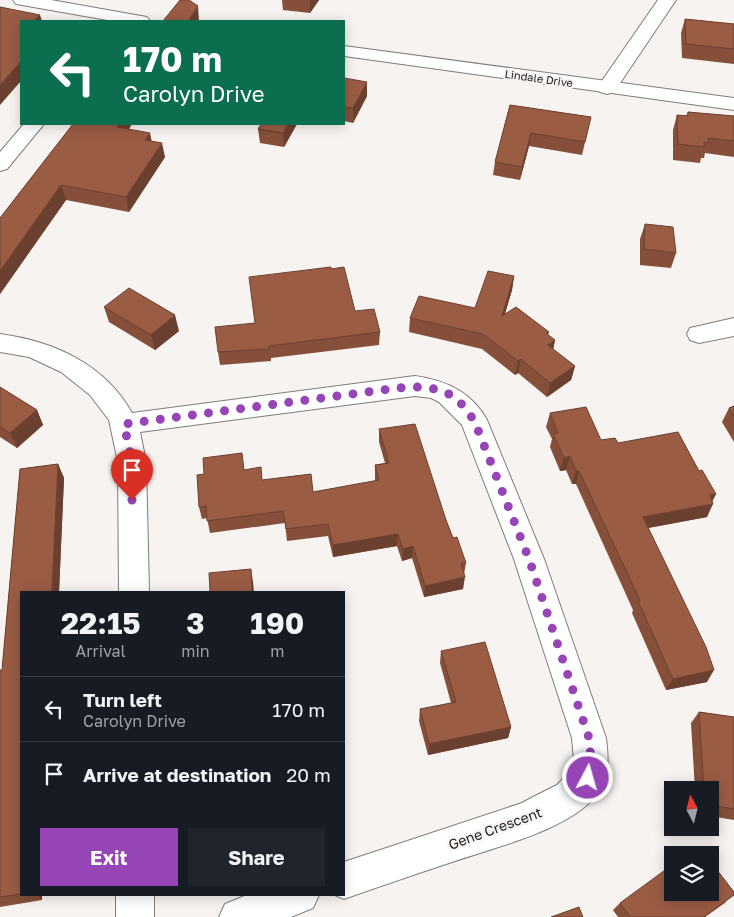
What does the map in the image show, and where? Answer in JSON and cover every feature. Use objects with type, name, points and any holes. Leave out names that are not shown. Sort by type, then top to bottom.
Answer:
[{"type":"street","points":[[22,0],[121,20]]},
{"type":"street","points":[[607,88],[667,0]]},
{"type":"street","name":"Lindale Drive","points":[[345,51],[734,104]]},
{"type":"street","points":[[0,165],[33,125]]},
{"type":"street","points":[[699,334],[734,327]]},
{"type":"street","points":[[0,343],[38,350],[75,369],[107,397],[124,424],[132,462],[134,591]]},
{"type":"street","name":"Gene Crescent","points":[[124,424],[415,386],[446,393],[459,401],[474,420],[529,559],[589,738],[591,762],[588,778],[569,797],[527,819],[345,880]]},
{"type":"street","points":[[135,896],[135,917]]},
{"type":"street","points":[[238,917],[297,896]]},
{"type":"building","points":[[180,0],[189,0],[198,6],[189,20],[164,20]]},
{"type":"building","points":[[0,7],[40,15],[35,20],[20,20],[20,62],[0,85]]},
{"type":"building","points":[[685,19],[734,24],[734,49],[686,44]]},
{"type":"building","points":[[345,78],[367,82],[353,108],[345,107]]},
{"type":"building","points":[[510,105],[591,117],[585,142],[531,133],[522,167],[495,162]]},
{"type":"building","points":[[688,112],[734,116],[734,141],[708,138],[709,143],[704,142],[704,147],[678,144],[677,115],[688,116]]},
{"type":"building","points":[[72,125],[118,125],[117,127],[150,133],[145,140],[162,143],[126,197],[61,185],[0,271],[0,218]]},
{"type":"building","points":[[260,125],[287,125],[283,133],[258,129]]},
{"type":"building","points":[[645,224],[673,227],[676,253],[644,249]]},
{"type":"building","points":[[331,267],[331,269],[344,267],[355,311],[374,309],[380,332],[269,346],[269,349],[218,352],[215,327],[255,323],[249,277]]},
{"type":"building","points":[[488,271],[514,276],[502,316],[516,307],[549,332],[546,333],[555,340],[548,345],[575,366],[550,383],[521,359],[518,361],[483,334],[410,318],[419,296],[475,308]]},
{"type":"building","points":[[129,288],[175,315],[151,335],[104,307]]},
{"type":"building","points":[[0,387],[37,410],[10,433],[0,427]]},
{"type":"building","points":[[734,406],[734,416],[729,408]]},
{"type":"building","points":[[586,407],[601,440],[615,438],[618,443],[678,432],[699,471],[702,470],[716,494],[710,495],[713,504],[643,517],[706,647],[714,670],[673,679],[638,601],[640,600],[579,471],[576,471],[570,456],[564,458],[553,434],[558,433],[550,413]]},
{"type":"building","points":[[415,424],[446,520],[453,538],[457,537],[466,563],[461,563],[465,577],[425,586],[413,546],[403,549],[398,534],[333,545],[328,524],[286,529],[283,511],[207,521],[206,506],[199,507],[197,475],[204,474],[203,458],[242,453],[244,470],[261,467],[262,480],[311,474],[313,492],[379,480],[375,465],[389,463],[379,429]]},
{"type":"building","points":[[58,464],[52,591],[20,591],[20,894],[0,897],[0,670],[2,670],[20,469]]},
{"type":"building","points":[[251,569],[252,591],[210,591],[209,573]]},
{"type":"building","points":[[485,642],[511,727],[429,744],[420,709],[456,702],[441,651]]},
{"type":"building","points":[[699,712],[734,717],[734,809],[719,806],[719,781],[703,781]]},
{"type":"building","points":[[664,871],[664,901],[719,901],[719,873],[734,892],[734,895],[704,917],[630,917],[620,903]]},
{"type":"building","points":[[579,907],[583,917],[551,917]]},
{"type":"route","points":[[132,500],[132,462],[124,424],[415,386],[446,393],[459,401],[474,420],[529,559],[589,738],[591,762],[588,778]]}]
